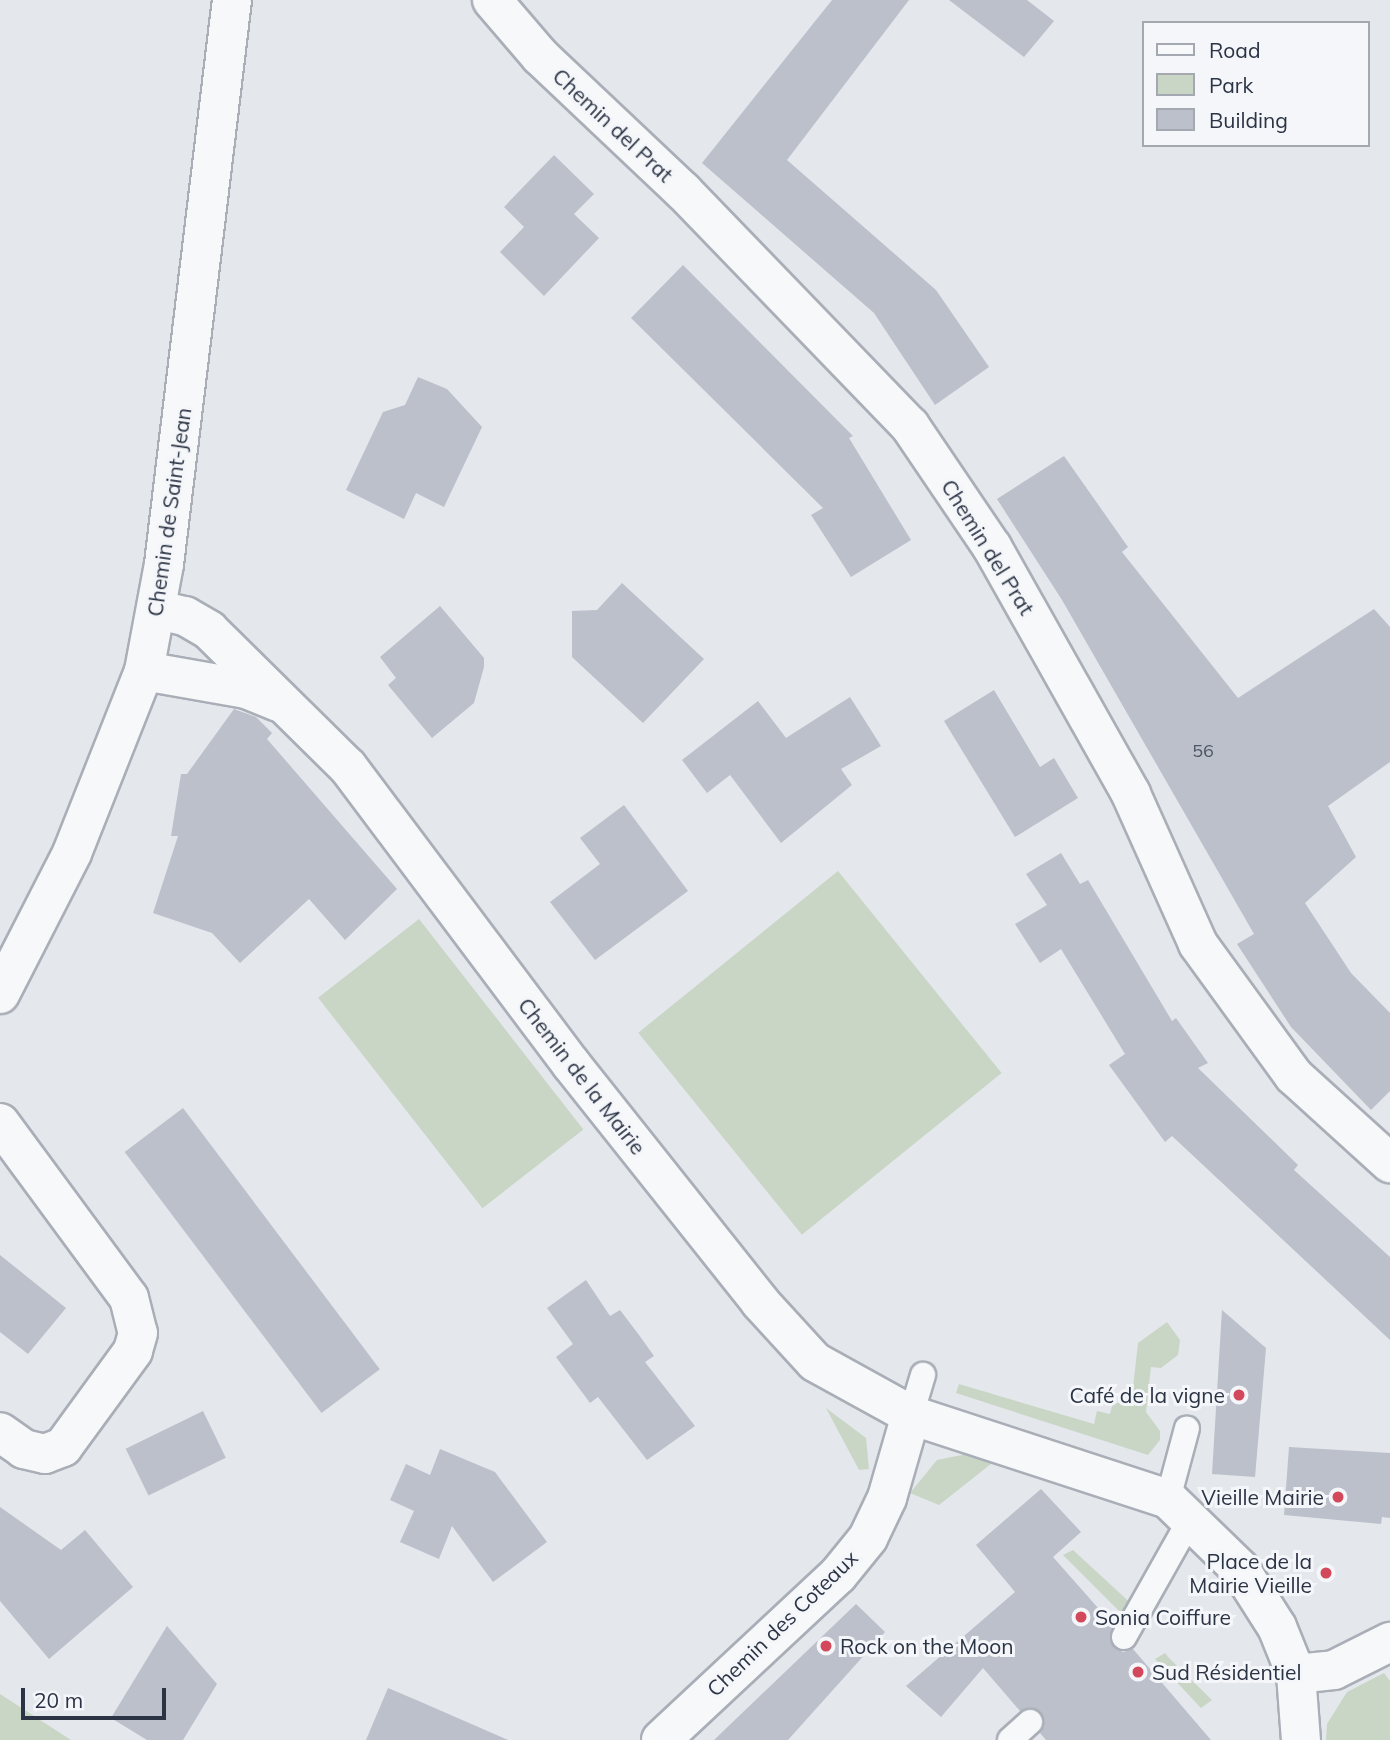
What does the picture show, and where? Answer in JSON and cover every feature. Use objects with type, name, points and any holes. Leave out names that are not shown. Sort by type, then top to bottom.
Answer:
[{"type":"street","name":"Chemin de Saint-Jean","points":[[0,994],[72,853],[144,671],[158,610],[232,0]]},
{"type":"street","name":"Chemin del Prat","points":[[492,0],[540,56],[683,191],[910,426],[992,547],[1131,794],[1198,944],[1294,1076],[1390,1163]]},
{"type":"street","name":"Chemin de la Mairie","points":[[158,610],[185,617],[209,630],[348,767],[571,1064],[760,1302],[815,1362],[911,1415]]},
{"type":"street","name":"Chemin de la Mairie","points":[[144,671],[246,689],[283,704]]},
{"type":"street","points":[[0,1123],[128,1298],[138,1333],[133,1350],[63,1447],[45,1454],[0,1432]]},
{"type":"street","points":[[911,1415],[1179,1510],[1240,1569],[1277,1627],[1296,1674],[1301,1740]]},
{"type":"street","name":"Chemin des Coteaux","points":[[661,1740],[838,1575],[868,1538],[887,1498],[911,1415]]},
{"type":"street","points":[[1296,1674],[1334,1670],[1390,1642]]},
{"type":"lane","points":[[911,1415],[923,1375]]},
{"type":"lane","points":[[1124,1637],[1179,1510],[1187,1428]]},
{"type":"lane","points":[[1010,1740],[1030,1722]]},
{"type":"green space","points":[[838,871],[1002,1073],[802,1235],[638,1033]]},
{"type":"green space","points":[[419,919],[583,1129],[483,1208],[318,998]]},
{"type":"green space","points":[[1167,1322],[1180,1340],[1178,1355],[1161,1368],[1151,1367],[1146,1412],[1160,1431],[1160,1440],[1148,1455],[956,1393],[959,1384],[1094,1424],[1097,1411],[1110,1414],[1113,1402],[1131,1405],[1138,1343]]},
{"type":"green space","points":[[826,1408],[866,1438],[869,1469],[859,1470]]},
{"type":"green space","points":[[967,1454],[996,1460],[939,1505],[910,1493],[937,1460]]},
{"type":"green space","points":[[1073,1550],[1136,1608],[1126,1618],[1063,1555]]},
{"type":"green space","points":[[1165,1653],[1212,1700],[1201,1708],[1155,1659]]},
{"type":"green space","points":[[1384,1673],[1390,1681],[1390,1740],[1326,1740],[1327,1724],[1347,1692]]},
{"type":"green space","points":[[0,1694],[71,1740],[0,1740]]},
{"type":"building","points":[[832,0],[909,0],[787,160],[936,290],[989,367],[935,405],[874,313],[702,163]]},
{"type":"building","points":[[949,0],[1027,0],[1054,21],[1024,57]]},
{"type":"building","points":[[554,155],[594,194],[574,214],[599,238],[544,296],[500,252],[524,227],[504,207]]},
{"type":"building","points":[[683,265],[853,436],[849,438],[911,540],[851,577],[811,515],[823,508],[631,318]]},
{"type":"building","points":[[418,377],[447,389],[482,427],[444,507],[416,493],[404,519],[346,490],[383,412],[405,405]]},
{"type":"building","points":[[1064,456],[1128,547],[1122,552],[1238,698],[1374,609],[1390,627],[1390,762],[1328,806],[1356,857],[1305,903],[1351,973],[1390,1013],[1390,1091],[1371,1110],[1291,1027],[1237,944],[1254,934],[1062,600],[997,499]]},
{"type":"building","points":[[622,583],[704,659],[643,723],[572,657],[572,611],[597,610]]},
{"type":"building","points":[[440,606],[484,658],[484,667],[474,703],[432,738],[388,685],[396,678],[380,657]]},
{"type":"building","points":[[994,690],[1040,767],[1054,758],[1078,798],[1015,837],[944,721]]},
{"type":"building","points":[[850,697],[881,746],[841,769],[852,785],[781,843],[730,775],[707,793],[682,760],[758,701],[786,738]]},
{"type":"building","points":[[234,709],[256,717],[272,733],[267,739],[397,889],[345,940],[309,899],[240,963],[212,933],[153,913],[178,836],[171,836],[181,774],[187,774]]},
{"type":"building","points":[[624,805],[688,891],[595,960],[550,902],[600,864],[580,838]]},
{"type":"building","points":[[1061,853],[1080,884],[1088,880],[1172,1021],[1176,1018],[1208,1063],[1198,1068],[1298,1165],[1294,1170],[1390,1257],[1390,1340],[1172,1136],[1165,1142],[1109,1065],[1125,1054],[1061,949],[1040,963],[1015,924],[1047,905],[1026,874]]},
{"type":"building","points":[[183,1108],[380,1369],[321,1413],[125,1152]]},
{"type":"building","points":[[0,1255],[66,1308],[28,1354],[0,1332]]},
{"type":"building","points":[[586,1280],[610,1316],[620,1310],[639,1335],[654,1356],[645,1362],[695,1426],[647,1460],[598,1397],[590,1403],[556,1357],[573,1344],[547,1308]]},
{"type":"building","name":"Café de la vigne","points":[[1222,1310],[1266,1348],[1255,1477],[1212,1474]]},
{"type":"building","points":[[203,1411],[226,1458],[148,1495],[126,1449]]},
{"type":"building","name":"Vieille Mairie","points":[[1289,1447],[1390,1453],[1390,1518],[1382,1517],[1381,1524],[1284,1515]]},
{"type":"building","points":[[440,1449],[495,1472],[547,1542],[493,1582],[452,1526],[439,1559],[400,1542],[414,1511],[390,1500],[406,1464],[430,1475]]},
{"type":"building","points":[[1041,1489],[1081,1532],[1053,1557],[1113,1625],[1112,1645],[1123,1652],[1133,1649],[1211,1740],[1046,1740],[1040,1733],[1044,1726],[1041,1713],[1034,1708],[1020,1711],[983,1668],[941,1717],[906,1686],[1015,1592],[976,1545]]},
{"type":"building","points":[[0,1507],[61,1550],[85,1530],[133,1587],[49,1659],[0,1601]]},
{"type":"building","points":[[856,1604],[885,1632],[788,1740],[714,1740]]},
{"type":"building","points":[[167,1626],[217,1684],[183,1740],[147,1740],[111,1718]]},
{"type":"building","points":[[388,1688],[421,1702],[508,1740],[366,1740]]},
{"type":"place","name":"Café de la vigne","points":[[1239,1395]]},
{"type":"place","name":"Vieille Mairie","points":[[1338,1497]]},
{"type":"place","name":"Place de la Mairie Vieille","points":[[1326,1573]]},
{"type":"place","name":"Sonia Coiffure","points":[[1081,1617]]},
{"type":"place","name":"Rock on the Moon","points":[[826,1646]]},
{"type":"place","name":"Sud Résidentiel","points":[[1138,1672]]}]
